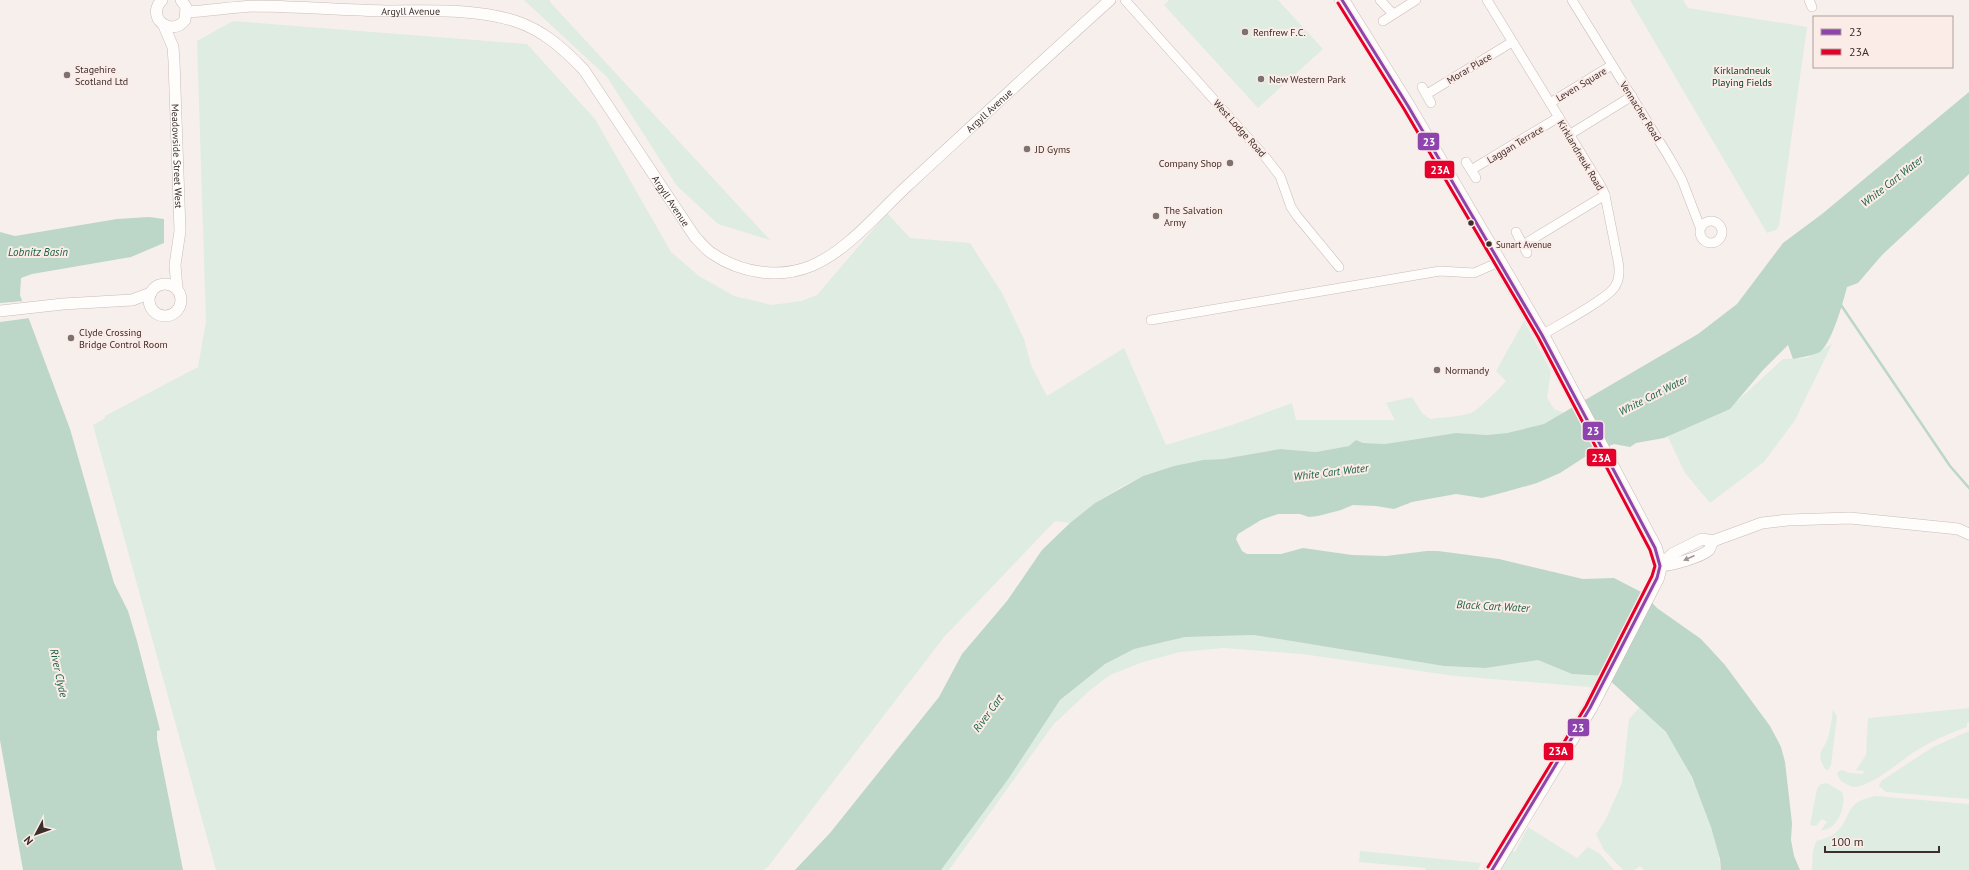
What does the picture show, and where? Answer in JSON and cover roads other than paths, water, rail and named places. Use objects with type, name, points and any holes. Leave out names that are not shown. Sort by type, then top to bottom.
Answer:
[{"type":"main road","points":[[1342,0],[1408,106],[1542,335],[1655,548],[1660,566],[1654,582],[1599,692],[1492,870]]},
{"type":"street","name":"Meadowside Street West","points":[[162,0],[157,7],[156,15],[164,26],[173,47]]},
{"type":"street","points":[[181,0],[186,7],[187,12]]},
{"type":"street","name":"Argyll Avenue","points":[[187,12],[261,6],[337,10],[460,12],[490,14],[516,21],[544,34],[564,49],[584,70],[695,237],[712,254],[735,266],[760,273],[767,273],[794,271],[811,266],[844,245],[1001,98],[1110,0]]},
{"type":"street","name":"West Lodge Road","points":[[1125,0],[1266,158],[1280,176],[1291,207],[1338,267]]},
{"type":"street","points":[[1380,0],[1393,14]]},
{"type":"street","points":[[1383,21],[1416,0]]},
{"type":"street","name":"Kirklandneuk Road","points":[[1487,0],[1605,195],[1620,272],[1618,280],[1607,295],[1542,335]]},
{"type":"street","name":"Vennacher Road","points":[[1572,0],[1682,180],[1700,227]]},
{"type":"street","name":"Meadowside Street West","points":[[177,289],[175,265],[180,231],[179,158],[173,47],[179,26],[185,20],[187,12]]},
{"type":"street","points":[[164,26],[179,26]]},
{"type":"street","name":"Morar Place","points":[[1432,103],[1424,90],[1512,42]]},
{"type":"street","name":"Leven Square","points":[[1550,103],[1612,65]]},
{"type":"street","points":[[1569,135],[1632,96]]},
{"type":"street","name":"Laggan Terrace","points":[[1476,178],[1468,166],[1559,117]]},
{"type":"street","points":[[1516,232],[1525,249],[1605,195]]},
{"type":"street","points":[[1151,320],[1434,272],[1474,272],[1499,262]]},
{"type":"street","name":"Meadowside Street West","points":[[161,284],[175,265]]},
{"type":"street","points":[[0,311],[58,304],[132,300],[151,293],[161,284],[169,284],[177,289],[181,298],[181,303],[176,312],[171,315],[161,315],[152,310],[150,305],[151,293]]},
{"type":"street","points":[[132,300],[150,305]]},
{"type":"street","points":[[1660,566],[1676,564],[1709,549],[1713,541],[1762,523],[1819,518],[1850,518],[1964,528],[1969,534]]},
{"type":"water","points":[[1969,92],[1969,174],[1882,255],[1858,283],[1847,287],[1836,323],[1823,349],[1815,354],[1793,359],[1788,345],[1763,370],[1730,409],[1664,438],[1636,443],[1630,447],[1614,444],[1591,453],[1560,473],[1537,483],[1505,492],[1482,498],[1456,494],[1412,502],[1394,509],[1376,506],[1353,505],[1318,516],[1309,517],[1300,514],[1278,514],[1261,520],[1238,534],[1236,539],[1242,551],[1247,554],[1281,554],[1303,548],[1352,555],[1386,556],[1438,551],[1499,559],[1583,579],[1614,578],[1643,593],[1657,608],[1701,639],[1725,665],[1770,726],[1781,747],[1785,762],[1792,823],[1791,840],[1794,856],[1800,870],[1721,870],[1720,859],[1711,827],[1692,777],[1666,732],[1605,676],[1572,674],[1538,660],[1486,668],[1444,666],[1254,635],[1185,637],[1134,649],[1105,664],[1060,700],[1009,778],[941,870],[795,870],[830,833],[939,697],[962,654],[1007,601],[1042,550],[1070,523],[1095,503],[1143,476],[1174,466],[1203,460],[1223,459],[1280,449],[1316,452],[1349,446],[1356,440],[1363,443],[1385,444],[1456,433],[1487,435],[1507,433],[1544,424],[1698,334],[1737,304],[1783,243],[1822,214]]},
{"type":"water","points":[[149,217],[164,219],[164,243],[131,257],[32,274],[21,278],[20,295],[70,429],[114,583],[128,611],[137,641],[160,730],[157,731],[157,739],[183,870],[23,870],[0,740],[0,232],[15,236],[117,219]]},
{"type":"waterway","points":[[1841,305],[1950,466],[1969,488]]},
{"type":"place","name":"Renfrew F.C.","points":[[1245,32]]},
{"type":"place","name":"Stagehire Scotland Ltd","points":[[67,75]]},
{"type":"place","name":"New Western Park","points":[[1261,79]]},
{"type":"place","name":"JD Gyms","points":[[1027,149]]},
{"type":"place","name":"Company Shop","points":[[1230,163]]},
{"type":"place","name":"The Salvation Army","points":[[1156,216]]},
{"type":"place","name":"Sunart Avenue","points":[[1489,244]]},
{"type":"place","name":"Clyde Crossing Bridge Control Room","points":[[71,338]]},
{"type":"place","name":"Normandy","points":[[1437,370]]},
{"type":"park label","name":"Kirklandneuk Playing Fields","points":[[1742,76]]},
{"type":"water label","name":"White Cart Water","points":[[1892,181]]},
{"type":"water label","name":"Lobnitz Basin","points":[[38,252]]},
{"type":"water label","name":"White Cart Water","points":[[1653,395]]},
{"type":"water label","name":"White Cart Water","points":[[1331,472]]},
{"type":"water label","name":"Black Cart Water","points":[[1493,606]]},
{"type":"water label","name":"River Clyde","points":[[59,673]]},
{"type":"water label","name":"River Cart","points":[[988,713]]}]
